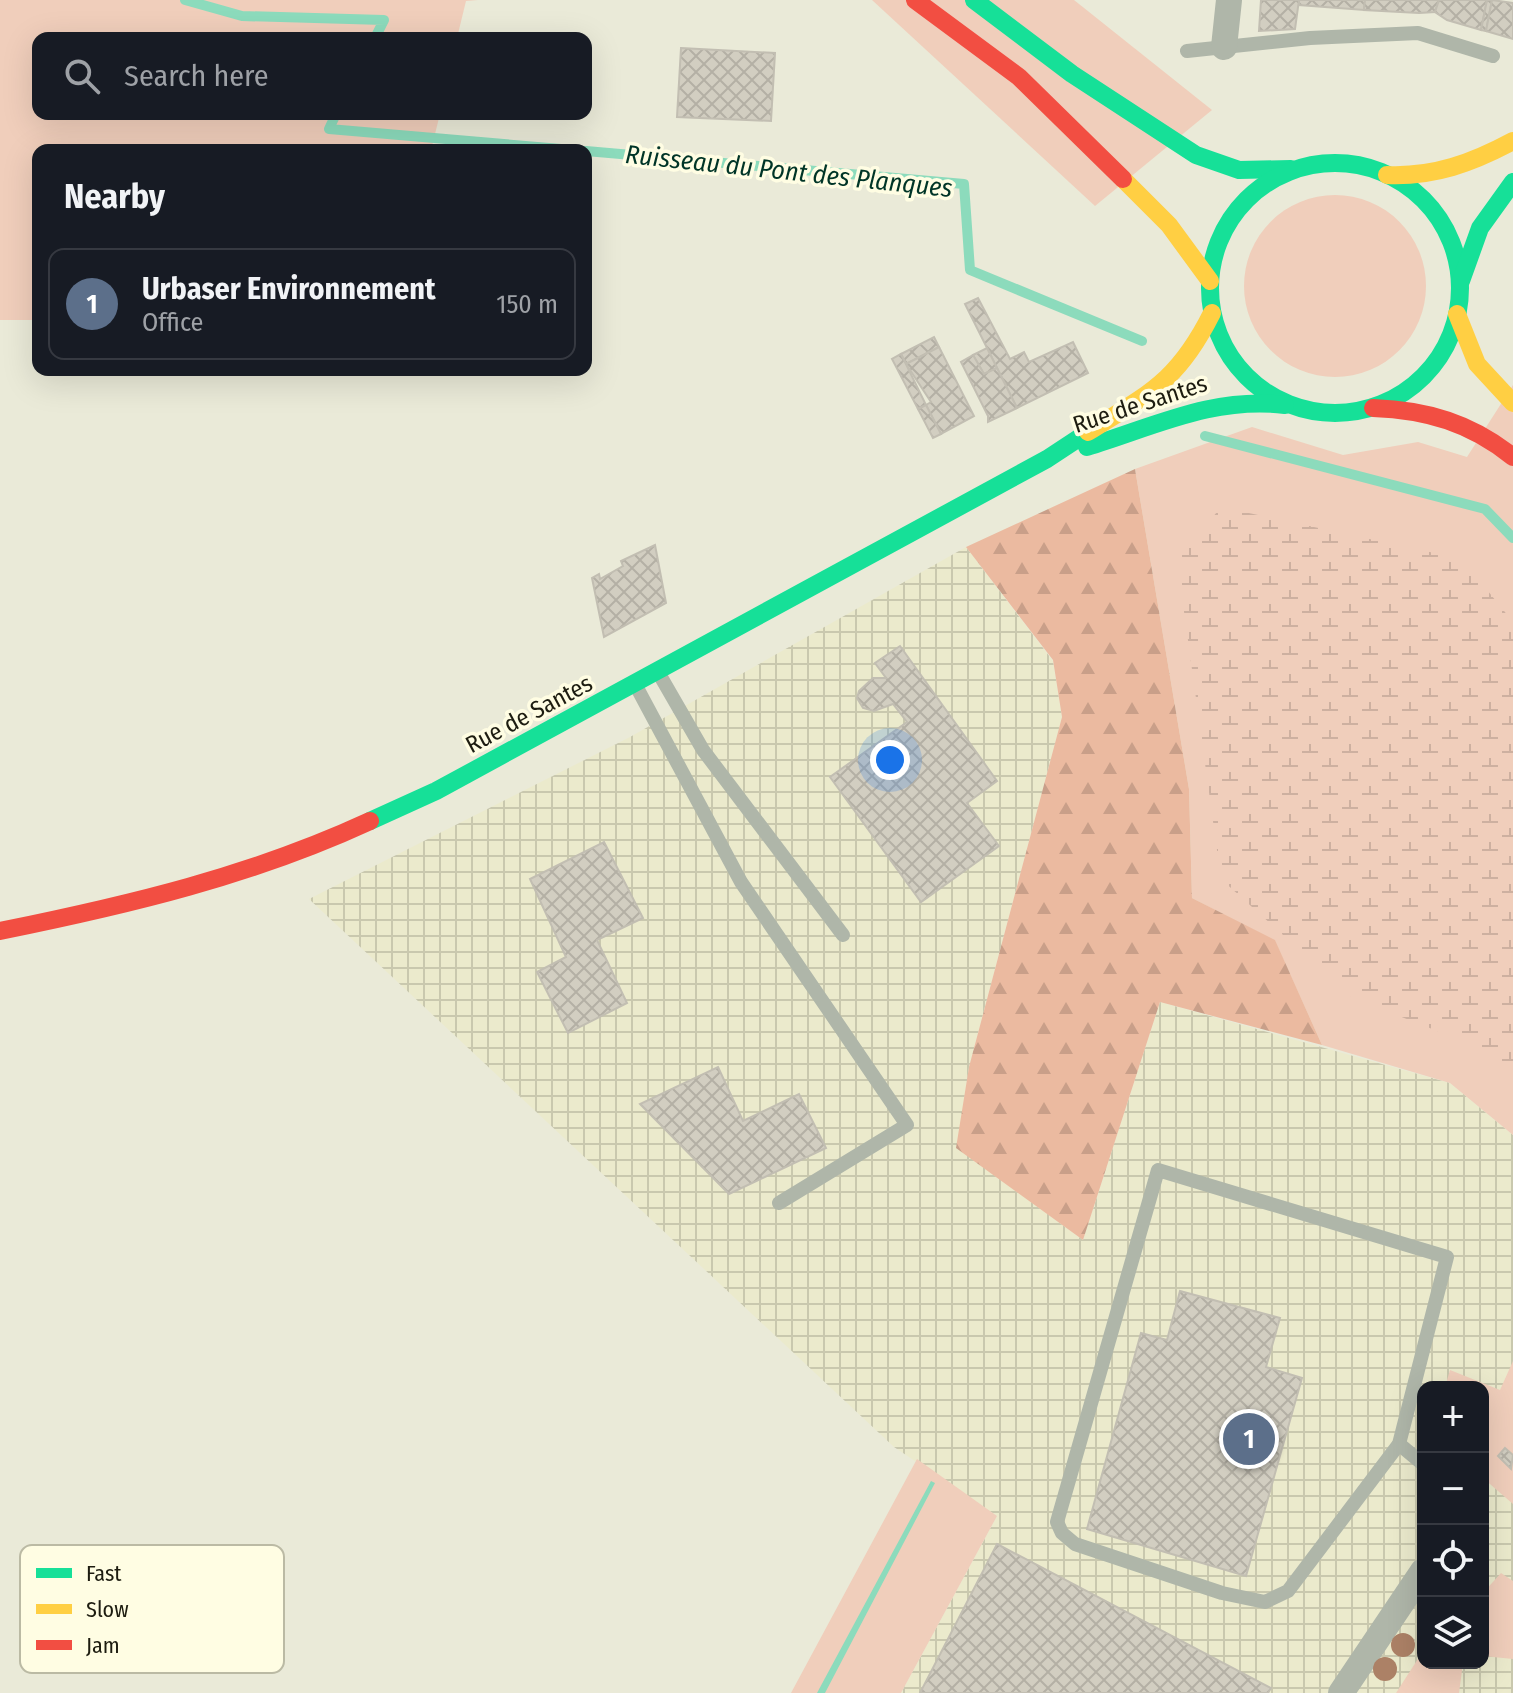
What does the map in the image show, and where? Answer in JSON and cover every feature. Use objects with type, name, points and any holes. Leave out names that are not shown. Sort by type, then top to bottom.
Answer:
[{"type":"street","points":[[915,0],[1019,77],[1169,225],[1210,281]]},
{"type":"street","points":[[974,0],[1072,74],[1196,155],[1239,170],[1343,164],[1387,175],[1413,177],[1455,170],[1513,141]]},
{"type":"street","points":[[1224,47],[1229,0]]},
{"type":"street","points":[[1298,169],[1258,190],[1236,211],[1215,251],[1210,281],[1212,313],[1221,341],[1236,366],[1257,387],[1296,408],[1340,414],[1370,408],[1398,397],[1422,379],[1448,343],[1457,314],[1460,284],[1476,231],[1489,209],[1513,182]]},
{"type":"street","points":[[1387,175],[1413,191],[1443,226],[1455,253],[1460,284]]},
{"type":"street","name":"Rue de Santes","points":[[0,931],[133,904],[312,848],[436,791],[1047,459],[1165,383],[1195,347],[1212,313]]},
{"type":"street","points":[[1457,314],[1477,364],[1513,403]]},
{"type":"street","name":"Rue de Santes","points":[[1047,459],[1216,404],[1250,400],[1296,408]]},
{"type":"street","points":[[1370,408],[1422,410],[1448,416],[1476,429],[1513,457]]},
{"type":"street","points":[[1341,1693],[1417,1580]]},
{"type":"lane","points":[[1187,51],[1418,33],[1493,56]]},
{"type":"lane","points":[[658,672],[703,750],[843,935]]},
{"type":"lane","points":[[635,684],[741,882],[907,1125],[779,1203]]},
{"type":"lane","points":[[1158,1170],[1447,1257],[1399,1444],[1288,1591],[1265,1602],[1222,1593],[1075,1544],[1062,1533],[1057,1522],[1061,1503],[1158,1170]]},
{"type":"lane","points":[[1399,1444],[1417,1459]]},
{"type":"shaded area","points":[[966,547],[1053,661],[1062,717],[969,1067],[957,1148],[1083,1240],[1160,1002],[1450,1083],[1513,1135],[1513,1693],[901,1693],[997,1516],[894,1447],[309,899],[630,737]]},
{"type":"shaded area","points":[[931,1481],[935,1483],[825,1693],[817,1693]]},
{"type":"green space","points":[[0,0],[478,0],[466,1],[458,32],[32,32],[32,120],[438,120],[432,144],[32,144],[32,320],[0,320]]},
{"type":"green space","points":[[872,0],[1074,0],[1212,110],[1095,206]]},
{"type":"green space","points":[[1335,195],[1353,196],[1370,202],[1400,221],[1419,251],[1425,268],[1425,304],[1419,321],[1400,351],[1370,370],[1353,376],[1335,377],[1317,376],[1300,370],[1270,351],[1251,321],[1245,304],[1244,286],[1245,268],[1251,251],[1270,221],[1300,202],[1317,196]]},
{"type":"green space","points":[[1513,385],[1513,1135],[1450,1083],[1322,1045],[1275,941],[1192,898],[1189,789],[1135,469],[1252,427],[1343,455],[1418,442],[1467,457]]},
{"type":"green space","points":[[1135,469],[1189,789],[1192,898],[1275,940],[1322,1045],[1160,1002],[1083,1240],[956,1148],[969,1067],[1062,717],[1053,660],[966,547]]},
{"type":"green space","points":[[1221,507],[1462,559],[1513,622],[1513,1081],[1468,1043],[1353,998],[1221,879],[1177,561]]},
{"type":"green space","points":[[1513,1361],[1513,1504],[1489,1483],[1489,1386],[1500,1390]]},
{"type":"green space","points":[[1450,1370],[1478,1381],[1447,1381]]},
{"type":"green space","points":[[917,1459],[997,1516],[901,1693],[791,1693]]},
{"type":"green space","points":[[1501,1573],[1513,1581],[1513,1659],[1489,1657],[1489,1586]]},
{"type":"green space","points":[[1417,1660],[1417,1669],[1462,1669],[1459,1693],[1396,1693]]},
{"type":"building","points":[[1261,0],[1299,0],[1295,29],[1259,31]]},
{"type":"building","points":[[1299,0],[1365,0],[1364,10],[1299,5]]},
{"type":"building","points":[[1365,0],[1439,0],[1435,12],[1419,13],[1364,10]]},
{"type":"building","points":[[1439,0],[1487,0],[1481,30],[1447,20],[1435,12]]},
{"type":"building","points":[[1487,0],[1492,0],[1486,31],[1481,30]]},
{"type":"building","points":[[1492,0],[1513,3],[1513,39],[1486,31]]},
{"type":"building","points":[[681,48],[775,53],[771,121],[677,117]]},
{"type":"building","points":[[978,298],[1010,359],[1024,352],[1029,362],[1073,342],[1088,373],[1017,408],[965,304]]},
{"type":"building","points":[[934,337],[939,347],[906,364],[901,354]]},
{"type":"building","points":[[939,347],[974,416],[941,434],[926,405],[931,402],[906,364]]},
{"type":"building","points":[[987,348],[997,368],[984,374],[973,355]]},
{"type":"building","points":[[901,354],[926,405],[918,409],[892,359]]},
{"type":"building","points":[[973,355],[984,374],[997,368],[1017,408],[988,422],[988,416],[961,362]]},
{"type":"building","points":[[926,405],[941,434],[933,438],[918,409]]},
{"type":"building","points":[[655,545],[666,603],[604,637],[592,578],[599,574],[600,579],[623,566],[621,561]]},
{"type":"building","points":[[900,646],[997,781],[967,803],[999,846],[921,902],[830,777],[907,722],[893,704],[874,711],[863,708],[857,698],[859,691],[873,678],[886,678],[875,663]]},
{"type":"building","points":[[604,842],[643,918],[597,940],[627,1003],[568,1033],[537,972],[566,957],[530,879]]},
{"type":"building","points":[[718,1067],[743,1121],[799,1094],[826,1148],[729,1194],[640,1104]]},
{"type":"building","points":[[1180,1291],[1280,1318],[1266,1367],[1302,1378],[1246,1576],[1087,1529],[1141,1333],[1167,1340]]},
{"type":"building","points":[[1505,1448],[1513,1455],[1511,1469],[1498,1456]]},
{"type":"building","points":[[997,1544],[1271,1688],[1268,1693],[920,1693]]},
{"type":"waterway","name":"Ruisseau du Pont des Planques","points":[[185,0],[242,16],[384,20],[378,32]]},
{"type":"waterway","name":"Ruisseau du Pont des Planques","points":[[333,120],[329,129],[503,144]]},
{"type":"waterway","name":"Ruisseau du Pont des Planques","points":[[592,152],[964,184],[970,270],[1142,341]]},
{"type":"waterway","name":"Ruisseau du Pont des Planques","points":[[1205,436],[1485,509],[1513,538]]},
{"type":"traffic: fast","points":[[974,0],[1072,74],[1196,155],[1239,170],[1291,169]]},
{"type":"traffic: fast","points":[[1335,163],[1359,165],[1383,172],[1414,191],[1432,209],[1451,240],[1458,264],[1460,288],[1458,312],[1451,336],[1432,367],[1414,385],[1383,404],[1359,411],[1335,413],[1311,411],[1287,404],[1256,385],[1238,367],[1219,336],[1212,312],[1210,288],[1212,264],[1219,240],[1238,209],[1256,191],[1287,172],[1311,165],[1335,163]]},
{"type":"traffic: fast","points":[[1461,281],[1480,228],[1513,182]]},
{"type":"traffic: fast","points":[[1087,447],[1209,409],[1259,403],[1285,405]]},
{"type":"traffic: fast","points":[[370,821],[436,791],[1047,459],[1088,432]]},
{"type":"traffic: slow","points":[[1387,175],[1421,174],[1452,167],[1513,141]]},
{"type":"traffic: slow","points":[[1123,179],[1169,225],[1210,281]]},
{"type":"traffic: slow","points":[[1088,432],[1146,395],[1174,370],[1187,355],[1212,313]]},
{"type":"traffic: slow","points":[[1457,314],[1477,364],[1513,403]]},
{"type":"traffic: jam","points":[[915,0],[1019,77],[1123,179]]},
{"type":"traffic: jam","points":[[1373,408],[1448,420],[1481,435],[1513,457]]},
{"type":"traffic: jam","points":[[0,931],[188,887],[280,858],[370,821]]},
{"type":"place","name":"Urbaser Environnement","points":[[1249,1439]]}]
